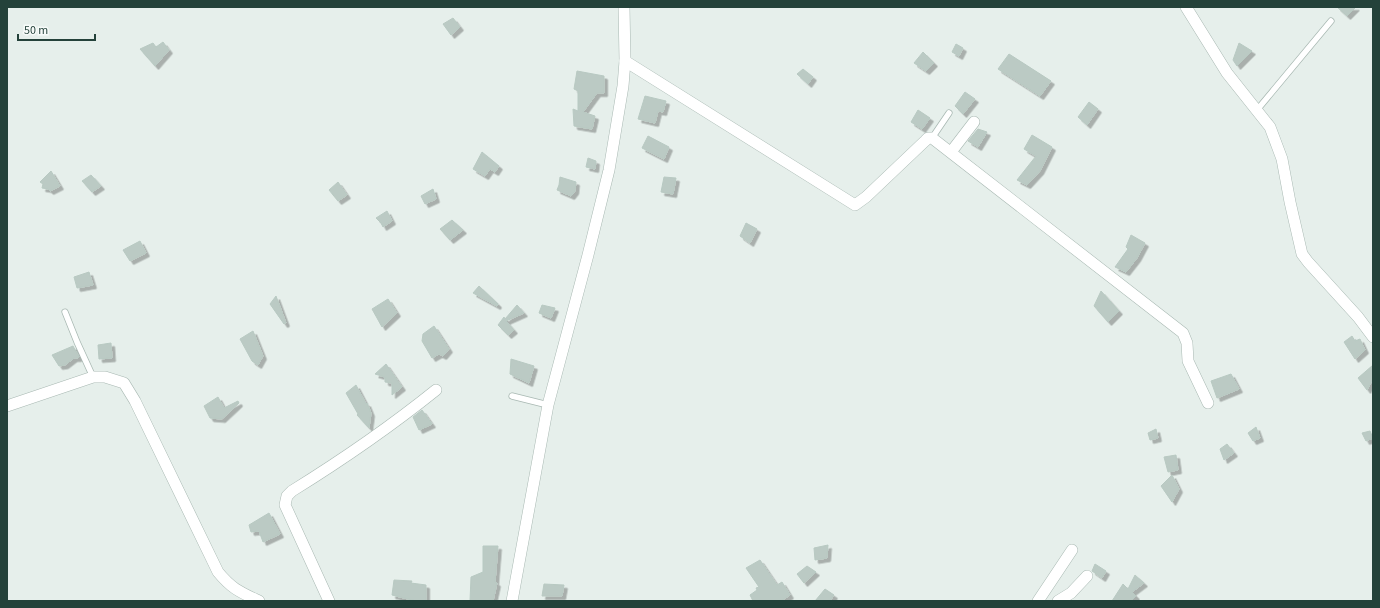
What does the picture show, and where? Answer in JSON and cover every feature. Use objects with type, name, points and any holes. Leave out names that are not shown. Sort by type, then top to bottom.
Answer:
[{"type":"street","points":[[512,601],[548,405],[609,170],[623,86],[625,61],[624,7]]},
{"type":"street","points":[[1186,7],[1226,72],[1270,127],[1282,159],[1302,254],[1358,317],[1373,337]]},
{"type":"street","points":[[625,61],[855,205],[866,197],[925,140],[932,138],[1183,333],[1187,343],[1188,361],[1208,403]]},
{"type":"street","points":[[951,152],[974,122]]},
{"type":"street","points":[[7,406],[93,377],[105,377],[124,382],[135,401],[218,572],[229,585],[259,601]]},
{"type":"street","points":[[329,601],[285,505],[287,496],[292,491],[349,455],[408,413],[436,390]]},
{"type":"street","points":[[1038,601],[1072,550]]},
{"type":"street","points":[[1058,601],[1071,593],[1087,576]]},
{"type":"lane","points":[[1257,110],[1332,22]]},
{"type":"lane","points":[[932,138],[949,113]]},
{"type":"lane","points":[[65,312],[93,377]]},
{"type":"lane","points":[[512,396],[548,405]]},
{"type":"building","points":[[1337,7],[1356,7],[1347,16]]},
{"type":"building","points":[[453,18],[460,27],[451,35],[443,24]]},
{"type":"building","points":[[163,42],[169,50],[155,66],[140,49],[153,43],[156,47]]},
{"type":"building","points":[[1239,43],[1252,51],[1237,66],[1233,60]]},
{"type":"building","points":[[956,44],[963,48],[959,56],[952,52]]},
{"type":"building","points":[[923,52],[934,63],[926,71],[914,63]]},
{"type":"building","points":[[1009,54],[1051,81],[1040,96],[998,69]]},
{"type":"building","points":[[803,69],[813,77],[808,84],[797,74]]},
{"type":"building","points":[[577,71],[604,76],[604,93],[597,93],[583,112],[595,116],[592,129],[574,126],[573,109],[578,111],[578,91],[574,89]]},
{"type":"building","points":[[965,92],[975,99],[963,114],[955,106]]},
{"type":"building","points":[[645,96],[666,101],[663,112],[658,111],[655,123],[638,119]]},
{"type":"building","points":[[1089,102],[1098,109],[1087,125],[1078,117]]},
{"type":"building","points":[[918,110],[930,118],[922,129],[911,122]]},
{"type":"building","points":[[978,129],[987,132],[978,147],[968,141]]},
{"type":"building","points":[[1032,135],[1052,147],[1040,171],[1027,185],[1017,180],[1036,156],[1024,149]]},
{"type":"building","points":[[648,136],[669,147],[664,159],[642,148]]},
{"type":"building","points":[[482,152],[499,166],[495,172],[490,169],[485,176],[473,169]]},
{"type":"building","points":[[588,158],[596,161],[595,169],[586,167]]},
{"type":"building","points":[[51,171],[60,186],[50,191],[42,188],[43,184],[40,182]]},
{"type":"building","points":[[91,175],[101,186],[92,192],[82,181]]},
{"type":"building","points":[[560,177],[576,182],[575,191],[571,196],[557,190]]},
{"type":"building","points":[[664,177],[676,178],[673,194],[661,192]]},
{"type":"building","points":[[338,182],[347,195],[338,201],[329,190]]},
{"type":"building","points":[[433,189],[436,199],[425,204],[421,196]]},
{"type":"building","points":[[387,211],[392,221],[383,227],[376,218]]},
{"type":"building","points":[[452,220],[463,230],[450,240],[440,229]]},
{"type":"building","points":[[746,223],[757,229],[750,243],[740,236]]},
{"type":"building","points":[[1131,235],[1145,243],[1137,258],[1126,272],[1115,267],[1128,249],[1126,247]]},
{"type":"building","points":[[140,241],[146,253],[130,261],[123,250]]},
{"type":"building","points":[[89,272],[93,285],[77,288],[74,277]]},
{"type":"building","points":[[479,286],[498,304],[497,306],[473,293]]},
{"type":"building","points":[[1101,291],[1119,311],[1108,322],[1094,306]]},
{"type":"building","points":[[276,296],[286,323],[284,324],[270,304]]},
{"type":"building","points":[[388,299],[397,313],[382,327],[372,309]]},
{"type":"building","points":[[517,305],[524,313],[506,321],[514,330],[508,335],[498,325]]},
{"type":"building","points":[[542,305],[555,308],[551,318],[539,313]]},
{"type":"building","points":[[434,326],[449,349],[443,356],[439,354],[432,358],[422,341],[423,334]]},
{"type":"building","points":[[253,331],[263,356],[258,365],[252,361],[240,339]]},
{"type":"building","points":[[1352,336],[1355,341],[1360,339],[1365,350],[1355,359],[1344,342]]},
{"type":"building","points":[[111,343],[112,358],[99,359],[98,345]]},
{"type":"building","points":[[73,346],[79,357],[74,358],[65,365],[59,366],[52,355]]},
{"type":"building","points":[[511,359],[534,366],[529,383],[510,374]]},
{"type":"building","points":[[386,364],[402,387],[392,395],[392,383],[385,382],[385,377],[375,374]]},
{"type":"building","points":[[1373,365],[1373,379],[1367,390],[1358,378]]},
{"type":"building","points":[[1231,374],[1239,389],[1217,398],[1211,381]]},
{"type":"building","points":[[356,385],[371,413],[369,428],[357,415],[358,414],[346,393]]},
{"type":"building","points":[[218,397],[224,408],[238,401],[239,403],[222,419],[210,418],[204,406]]},
{"type":"building","points":[[422,410],[432,424],[419,430],[413,417]]},
{"type":"building","points":[[1256,427],[1260,438],[1253,441],[1248,433]]},
{"type":"building","points":[[1156,429],[1158,438],[1150,440],[1148,433]]},
{"type":"building","points":[[1370,431],[1373,438],[1366,441],[1362,433]]},
{"type":"building","points":[[1227,444],[1234,453],[1224,460],[1220,449]]},
{"type":"building","points":[[1176,455],[1178,470],[1168,472],[1164,457]]},
{"type":"building","points":[[1172,475],[1179,489],[1172,502],[1161,486]]},
{"type":"building","points":[[269,513],[280,534],[263,542],[259,531],[251,532],[249,525]]},
{"type":"building","points":[[828,545],[827,558],[815,560],[814,548]]},
{"type":"building","points":[[483,546],[498,546],[495,582],[497,583],[493,601],[470,601],[471,577],[483,572]]},
{"type":"building","points":[[760,560],[777,585],[782,582],[790,595],[781,601],[753,601],[750,595],[757,590],[756,588],[759,587],[746,568]]},
{"type":"building","points":[[1095,564],[1106,571],[1102,578],[1092,571]]},
{"type":"building","points":[[807,566],[816,572],[804,583],[797,574]]},
{"type":"building","points":[[1135,575],[1144,583],[1132,592],[1136,596],[1131,601],[1112,601],[1123,584],[1128,589]]},
{"type":"building","points":[[394,580],[412,581],[411,583],[426,585],[426,601],[416,601],[392,595]]},
{"type":"building","points":[[544,584],[564,585],[562,596],[542,596]]},
{"type":"building","points":[[825,589],[834,595],[830,601],[815,601]]}]
